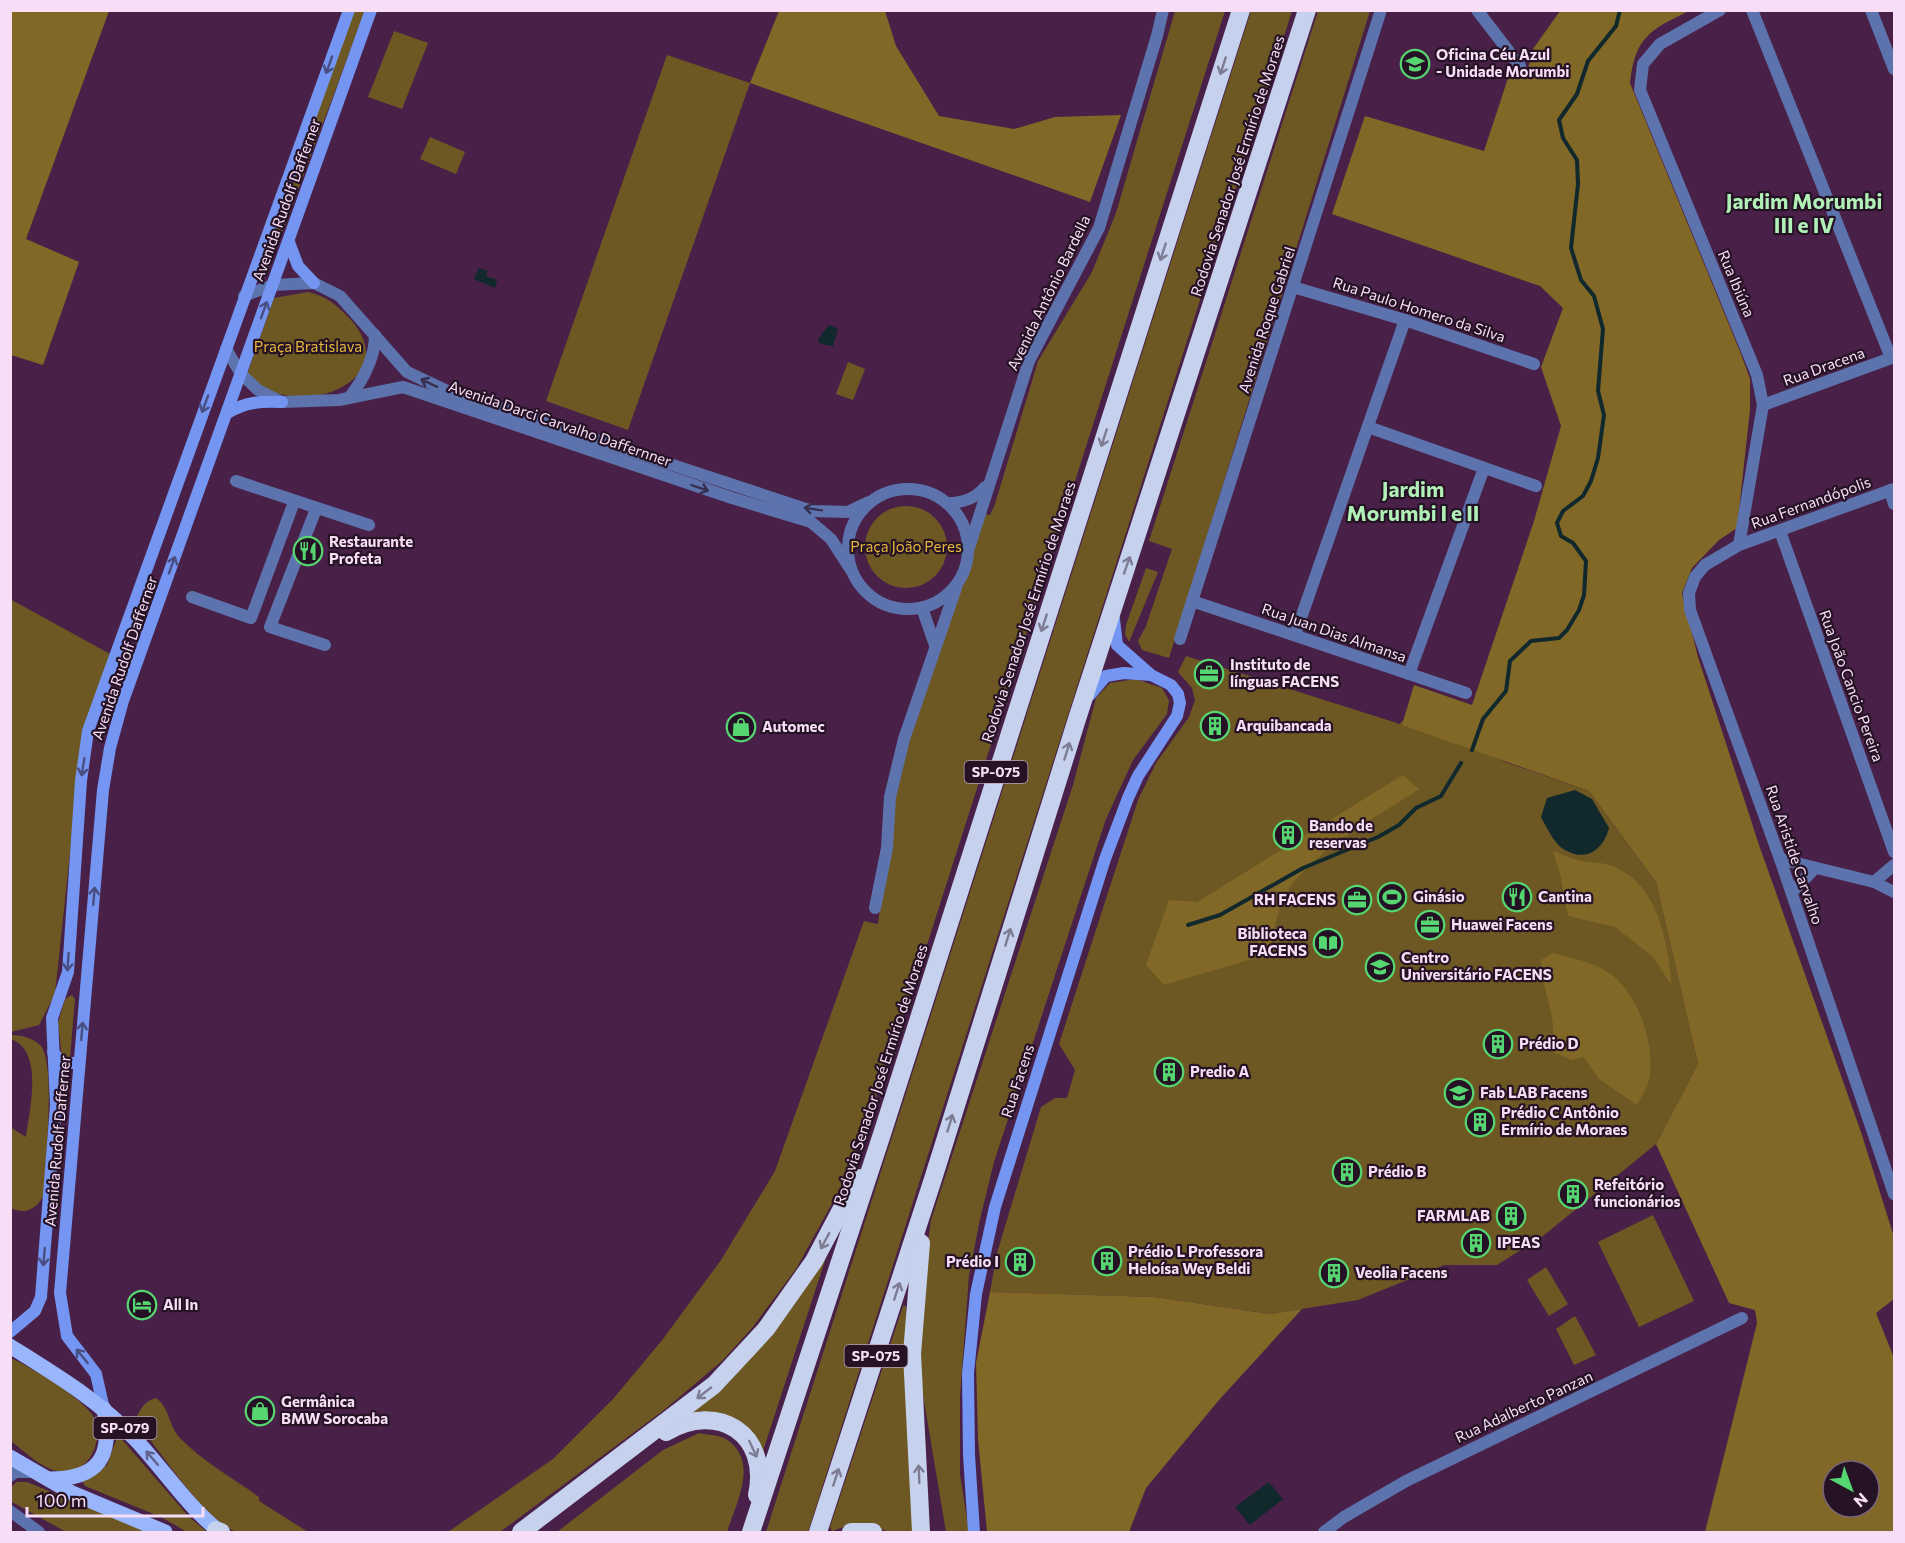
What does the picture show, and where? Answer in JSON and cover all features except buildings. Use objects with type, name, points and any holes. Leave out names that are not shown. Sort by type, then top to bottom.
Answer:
[{"type":"highway","name":"Rodovia Senador José Ermírio de Moraes","points":[[750,1533],[882,1134],[1241,10]]},
{"type":"highway","name":"Rodovia Senador José Ermírio de Moraes","points":[[818,1533],[933,1179],[1116,596],[1307,10]]},
{"type":"highway","points":[[521,1533],[714,1385],[766,1329],[814,1261],[882,1134]]},
{"type":"highway","points":[[921,1533],[912,1354],[918,1258],[933,1179]]},
{"type":"highway","points":[[533,1533],[668,1431],[691,1421],[713,1419],[738,1430],[755,1450],[758,1491],[750,1533]]},
{"type":"highway","points":[[851,1533],[873,1533]]},
{"type":"main road","name":"Avenida Rudolf Dafferner","points":[[10,1332],[35,1311],[41,1297],[56,1105],[52,1018],[68,972],[81,781],[88,730],[349,10]]},
{"type":"main road","name":"Avenida Rudolf Dafferner","points":[[104,1409],[96,1374],[67,1336],[60,1293],[102,801],[110,748],[123,701],[371,10]]},
{"type":"main road","points":[[289,242],[298,266],[314,283]]},
{"type":"main road","points":[[227,413],[242,404],[259,401],[282,402]]},
{"type":"main road","name":"Rua Facens","points":[[974,1533],[969,1455],[968,1373],[976,1294],[994,1207],[1105,859],[1138,776],[1177,717],[1180,703],[1178,694],[1171,685],[1151,675],[1117,645],[1113,620],[1116,596]]},
{"type":"main road","points":[[1077,719],[1096,684],[1106,676],[1124,673],[1151,675]]},
{"type":"main road","points":[[58,999],[66,987],[71,986],[78,990],[85,999]]},
{"type":"main road","points":[[53,1053],[62,1063],[80,1063]]},
{"type":"main road","name":"SP-079","points":[[12,1347],[55,1373],[104,1409],[135,1438],[219,1532]]},
{"type":"main road","points":[[40,1476],[83,1475],[97,1465],[106,1451],[108,1437],[104,1409]]},
{"type":"main road","points":[[10,1457],[72,1493],[165,1533]]},
{"type":"street","name":"Avenida Antônio Bardella","points":[[968,550],[1029,361],[1099,228],[1163,10]]},
{"type":"street","name":"Avenida Roque Gabriel","points":[[1180,639],[1381,10]]},
{"type":"street","points":[[1477,10],[1520,66]]},
{"type":"street","name":"Rua Ibiúna","points":[[1720,10],[1660,44],[1643,64],[1640,90],[1757,375],[1763,405],[1739,545]]},
{"type":"street","points":[[1752,10],[1893,358]]},
{"type":"street","points":[[1870,10],[1894,69]]},
{"type":"street","points":[[244,296],[273,285],[314,283]]},
{"type":"street","name":"Avenida Darci Carvalho Daffernner","points":[[314,283],[340,296],[407,372],[445,390],[811,522],[831,539],[851,570]]},
{"type":"street","name":"Rua Paulo Homero da Silva","points":[[1293,286],[1534,363]]},
{"type":"street","points":[[1295,635],[1405,320]]},
{"type":"street","points":[[349,398],[369,366],[375,346],[375,335]]},
{"type":"street","name":"Avenida Darci Carvalho Daffernner","points":[[226,350],[241,374],[258,390],[282,402],[314,402],[349,398],[403,387],[667,471],[812,511],[848,512],[869,502]]},
{"type":"street","name":"Rua Dracena","points":[[1763,405],[1893,358]]},
{"type":"street","points":[[1368,427],[1536,486]]},
{"type":"street","points":[[1409,674],[1484,468]]},
{"type":"street","points":[[236,481],[369,525]]},
{"type":"street","points":[[947,503],[960,503],[977,496],[988,483]]},
{"type":"street","points":[[875,908],[887,848],[890,797],[904,739],[960,579],[968,550],[966,533],[959,516],[947,503],[933,494],[917,489],[900,489],[884,493],[869,502],[857,516],[849,533],[847,552],[851,570],[859,586],[872,598],[896,608],[922,608],[950,592],[960,579]]},
{"type":"street","points":[[1892,489],[1894,504]]},
{"type":"street","name":"Rua Fernandópolis","points":[[1739,545],[1892,489]]},
{"type":"street","points":[[192,597],[251,618],[294,502]]},
{"type":"street","points":[[316,509],[270,627],[325,645]]},
{"type":"street","name":"Rua João Cancio Pereira","points":[[1780,531],[1894,852]]},
{"type":"street","name":"Rua Aristide Carvalho","points":[[1739,545],[1706,565],[1695,577],[1689,593],[1690,610],[1780,859],[1894,1194]]},
{"type":"street","name":"Rua Juan Dias Almansa","points":[[1192,601],[1466,693]]},
{"type":"street","points":[[922,608],[935,645]]},
{"type":"street","points":[[1780,859],[1874,882],[1894,892]]},
{"type":"street","points":[[1874,882],[1894,865]]},
{"type":"street","points":[[1791,891],[1815,868]]},
{"type":"street","name":"Rua Adalberto Panzan","points":[[1324,1533],[1344,1517],[1406,1481],[1742,1318]]},
{"type":"street","points":[[10,1476],[15,1472],[40,1476]]},
{"type":"street","points":[[10,1511],[39,1533]]},
{"type":"green space","points":[[354,11],[365,11],[268,270],[261,269]]},
{"type":"green space","points":[[1175,11],[1225,11],[919,970],[866,1126],[841,1187],[796,1269],[752,1328],[722,1361],[664,1410],[500,1532],[448,1532],[553,1459],[613,1399],[663,1339],[721,1260],[775,1171],[864,921],[878,924],[894,799],[908,738],[984,514],[990,515],[995,504],[1038,361],[1092,272],[1116,213]]},
{"type":"green space","points":[[1251,11],[1292,11],[808,1532],[766,1532]]},
{"type":"green space","points":[[1318,11],[1370,11],[1169,658],[1142,650],[1138,641],[1146,626],[1172,549],[1149,541]]},
{"type":"green space","points":[[394,31],[428,43],[402,109],[368,97]]},
{"type":"green space","points":[[667,55],[750,83],[628,430],[546,401]]},
{"type":"green space","points":[[430,137],[465,152],[456,174],[420,159]]},
{"type":"green space","name":"Praça Bratislava","points":[[308,292],[331,302],[350,319],[363,339],[366,357],[360,372],[347,384],[330,392],[310,396],[289,396],[269,390],[247,374],[274,298]]},
{"type":"green space","points":[[848,362],[865,369],[853,400],[836,394]]},
{"type":"green space","name":"Praça João Peres","points":[[906,506],[922,509],[935,518],[944,531],[947,547],[944,563],[935,576],[922,585],[906,588],[890,585],[877,576],[868,563],[865,547],[868,531],[877,518],[890,509]]},
{"type":"green space","points":[[1146,568],[1158,572],[1129,642],[1125,634],[1126,625]]},
{"type":"green space","points":[[10,599],[110,654],[79,767],[55,994],[39,1025],[11,1032]]},
{"type":"green space","name":"Centro Universitário FACENS","points":[[1186,656],[1400,724],[1412,710],[1471,747],[1505,762],[1589,791],[1656,882],[1698,1064],[1656,1144],[1543,1236],[1497,1265],[1444,1265],[1358,1300],[1270,1314],[1155,1297],[990,1292],[997,1253],[1041,1107],[1055,1098],[1067,1098],[1075,1070],[1059,1044],[1138,800],[1156,763],[1189,717],[1195,700],[1192,688],[1178,672]]},
{"type":"green space","points":[[1136,679],[1162,688],[1169,700],[1167,714],[1133,760],[1106,819],[994,1162],[969,1275],[960,1396],[960,1474],[969,1532],[946,1532],[917,1359],[923,1276],[931,1220],[1073,785],[1096,698],[1110,683]]},
{"type":"green space","points":[[72,995],[75,999],[70,1057],[62,1058],[58,1023],[65,999]]},
{"type":"green space","points":[[11,1035],[27,1038],[41,1046],[48,1074],[44,1195],[38,1204],[26,1211],[11,1208],[10,1127],[26,1137],[32,1097],[31,1068],[28,1055],[11,1039]]},
{"type":"green space","points":[[1653,1215],[1694,1301],[1639,1327],[1598,1242]]},
{"type":"green space","points":[[832,1239],[761,1457],[720,1414],[700,1411],[675,1420]]},
{"type":"green space","points":[[1546,1267],[1568,1304],[1549,1316],[1527,1280]]},
{"type":"green space","points":[[903,1306],[906,1306],[918,1532],[889,1532],[871,1525],[847,1526],[832,1531],[830,1527]]},
{"type":"green space","points":[[1575,1316],[1596,1355],[1574,1365],[1556,1329]]},
{"type":"green space","points":[[10,1358],[55,1383],[93,1416],[97,1425],[96,1444],[87,1461],[80,1468],[61,1472],[54,1470],[34,1460],[11,1441]]},
{"type":"green space","points":[[156,1398],[164,1407],[176,1433],[189,1446],[259,1497],[259,1501],[308,1532],[258,1534],[234,1531],[222,1524],[196,1499],[139,1425],[137,1416],[146,1403]]},
{"type":"green space","points":[[699,1433],[726,1439],[736,1448],[742,1459],[743,1483],[727,1532],[557,1532],[663,1450]]},
{"type":"green space","points":[[118,1435],[189,1517],[207,1532],[187,1532],[161,1517],[85,1486],[82,1481],[107,1465]]},
{"type":"green space","points":[[16,1482],[27,1482],[148,1532],[66,1532],[12,1502],[10,1489]]},
{"type":"shaded area","points":[[11,10],[109,11],[26,239],[79,262],[43,365],[11,355]]},
{"type":"shaded area","points":[[779,11],[885,11],[896,46],[939,116],[1014,129],[1055,117],[1121,115],[1090,202],[750,83]]},
{"type":"shaded area","points":[[1560,11],[1689,11],[1664,24],[1647,37],[1636,55],[1630,83],[1741,354],[1750,379],[1750,410],[1737,528],[1719,540],[1692,568],[1682,593],[1698,657],[1759,845],[1861,1132],[1894,1237],[1894,1299],[1876,1313],[1894,1358],[1894,1532],[1705,1532],[1757,1323],[1755,1310],[1729,1303],[1656,1144],[1698,1064],[1656,882],[1589,791],[1402,725],[1414,685],[1472,705],[1534,521],[1561,426],[1541,367],[1563,308],[1540,286],[1332,214],[1365,116],[1484,151],[1511,69],[1526,76],[1533,49]]},
{"type":"shaded area","points":[[479,268],[488,271],[486,276],[497,280],[495,288],[474,279]]},
{"type":"shaded area","points":[[829,325],[838,329],[833,346],[820,344],[818,339]]},
{"type":"shaded area","points":[[1403,775],[1419,789],[1326,851],[1295,881],[1279,909],[1269,954],[1164,985],[1146,965],[1169,900],[1197,902]]},
{"type":"shaded area","points":[[1575,790],[1592,799],[1609,828],[1599,847],[1582,855],[1563,849],[1541,817],[1547,798]]},
{"type":"shaded area","points":[[1553,851],[1575,859],[1615,867],[1630,876],[1642,888],[1651,902],[1664,935],[1672,986],[1652,956],[1615,927],[1568,916]]},
{"type":"shaded area","points":[[1552,953],[1598,967],[1612,975],[1630,995],[1643,1023],[1651,1067],[1649,1080],[1637,1105],[1599,1079],[1584,1057],[1572,1060],[1551,1051],[1552,1017],[1541,960]]},
{"type":"shaded area","points":[[990,1292],[1155,1297],[1270,1314],[1302,1309],[1219,1400],[1146,1488],[1129,1532],[987,1532],[978,1439],[976,1363]]},
{"type":"shaded area","points":[[1269,1482],[1283,1499],[1250,1525],[1235,1507]]},
{"type":"waterway","points":[[1472,750],[1483,719],[1506,691],[1510,661],[1531,641],[1559,638],[1567,630],[1579,610],[1584,595],[1586,561],[1573,543],[1561,536],[1557,523],[1563,511],[1583,496],[1591,481],[1598,458],[1604,415],[1598,391],[1603,329],[1594,296],[1581,280],[1571,248],[1578,184],[1577,160],[1563,138],[1559,120],[1577,94],[1588,61],[1616,26],[1620,10]]},
{"type":"waterway","points":[[1188,925],[1220,915],[1303,868],[1378,837],[1399,825],[1416,808],[1441,796],[1461,763]]},
{"type":"place","name":"Oficina Céu Azul - Unidade Morumbi","points":[[1415,64]]},
{"type":"place","name":"Restaurante Profeta","points":[[308,551]]},
{"type":"place","name":"Instituto de línguas FACENS","points":[[1209,674]]},
{"type":"place","name":"Arquibancada","points":[[1215,726]]},
{"type":"place","name":"Automec","points":[[741,727]]},
{"type":"place","name":"Bando de reservas","points":[[1288,835]]},
{"type":"place","name":"Ginásio","points":[[1392,897]]},
{"type":"place","name":"Cantina","points":[[1517,897]]},
{"type":"place","name":"RH FACENS","points":[[1357,900]]},
{"type":"place","name":"Huawei Facens","points":[[1430,925]]},
{"type":"place","name":"Biblioteca FACENS","points":[[1328,943]]},
{"type":"place","name":"Centro Universitário FACENS","points":[[1380,967]]},
{"type":"place","name":"Prédio D","points":[[1498,1044]]},
{"type":"place","name":"Predio A","points":[[1169,1072]]},
{"type":"place","name":"Fab LAB Facens","points":[[1459,1093]]},
{"type":"place","name":"Prédio C Antônio Ermírio de Moraes","points":[[1480,1122]]},
{"type":"place","name":"Prédio B","points":[[1347,1172]]},
{"type":"place","name":"Refeitório funcionários","points":[[1573,1194]]},
{"type":"place","name":"FARMLAB","points":[[1511,1216]]},
{"type":"place","name":"IPEAS","points":[[1476,1243]]},
{"type":"place","name":"Prédio L Professora Heloísa Wey Beldi","points":[[1107,1261]]},
{"type":"place","name":"Prédio I","points":[[1020,1262]]},
{"type":"place","name":"Veolia Facens","points":[[1334,1273]]},
{"type":"place","name":"All In","points":[[142,1305]]},
{"type":"place","name":"Germânica BMW Sorocaba","points":[[260,1411]]},
{"type":"district","name":"Jardim Morumbi III e IV","points":[[1804,214]]},
{"type":"district","name":"Jardim Morumbi I e II","points":[[1413,502]]}]
